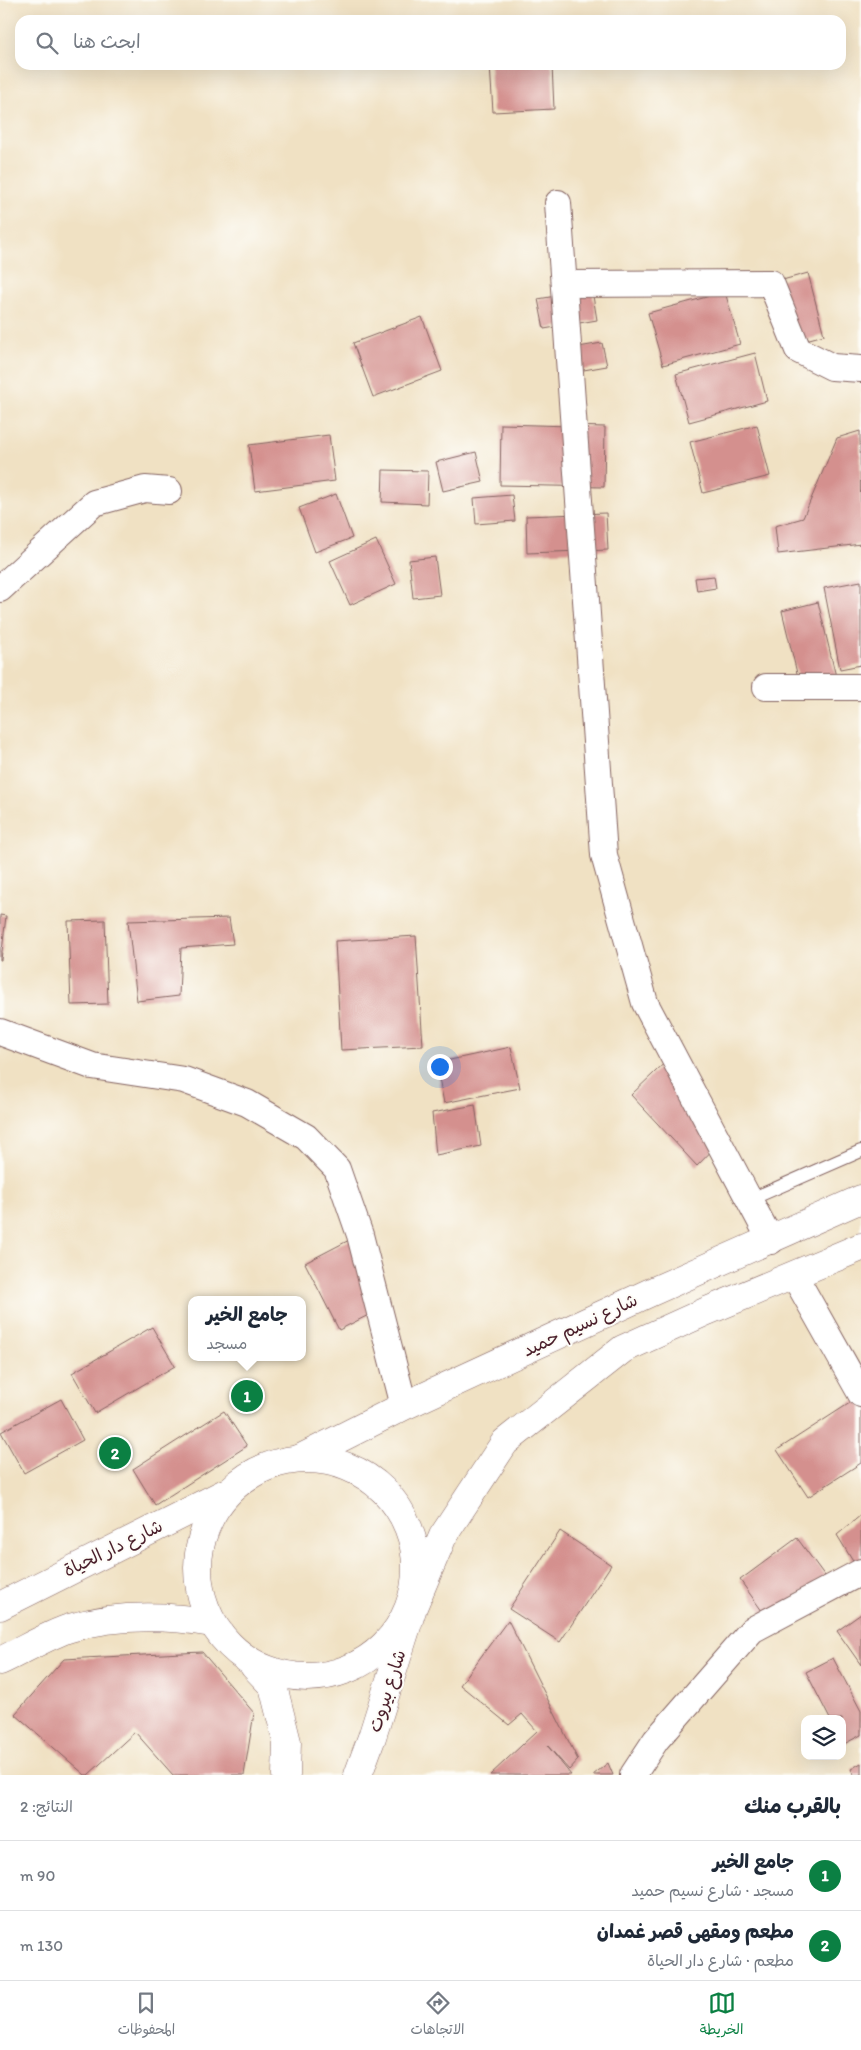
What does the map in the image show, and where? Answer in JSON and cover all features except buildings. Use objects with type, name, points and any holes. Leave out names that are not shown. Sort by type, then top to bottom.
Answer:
[{"type":"main road","name":"شارع نسيم حميد","points":[[301,1458],[404,1406],[649,1293],[861,1199]]},
{"type":"main road","points":[[254,1666],[290,1678],[327,1677],[363,1664],[391,1639],[413,1607],[443,1536],[505,1442],[623,1349],[707,1311],[861,1247]]},
{"type":"main road","points":[[286,1775],[287,1742],[273,1686],[254,1666],[230,1648],[212,1624],[199,1591],[197,1556],[207,1522],[226,1493],[248,1475],[274,1463],[301,1458],[337,1462],[370,1478],[395,1503],[412,1536],[417,1571],[413,1607]]},
{"type":"main road","name":"شارع دار الحياة","points":[[0,1606],[226,1493]]},
{"type":"main road","name":"شارع بيروت","points":[[358,1775],[413,1607]]},
{"type":"main road","points":[[0,1661],[69,1628],[129,1616],[190,1620],[212,1624]]},
{"type":"street","points":[[558,203],[604,855],[645,1003],[771,1240]]},
{"type":"street","points":[[564,284],[771,283],[798,350],[832,367],[861,369]]},
{"type":"street","points":[[0,589],[94,503],[145,489],[169,491]]},
{"type":"street","points":[[766,687],[861,688]]},
{"type":"street","points":[[0,1032],[92,1066],[184,1080],[247,1103],[306,1137],[337,1169],[360,1235],[404,1406]]},
{"type":"street","points":[[794,1276],[861,1394]]},
{"type":"street","points":[[633,1775],[656,1740],[752,1630],[861,1572]]},
{"type":"lane","points":[[749,1200],[861,1151]]},
{"type":"place","name":"جامع الخير","points":[[247,1396]]},
{"type":"place","name":"مطعم ومقهى قصر غمدان","points":[[115,1453]]}]
